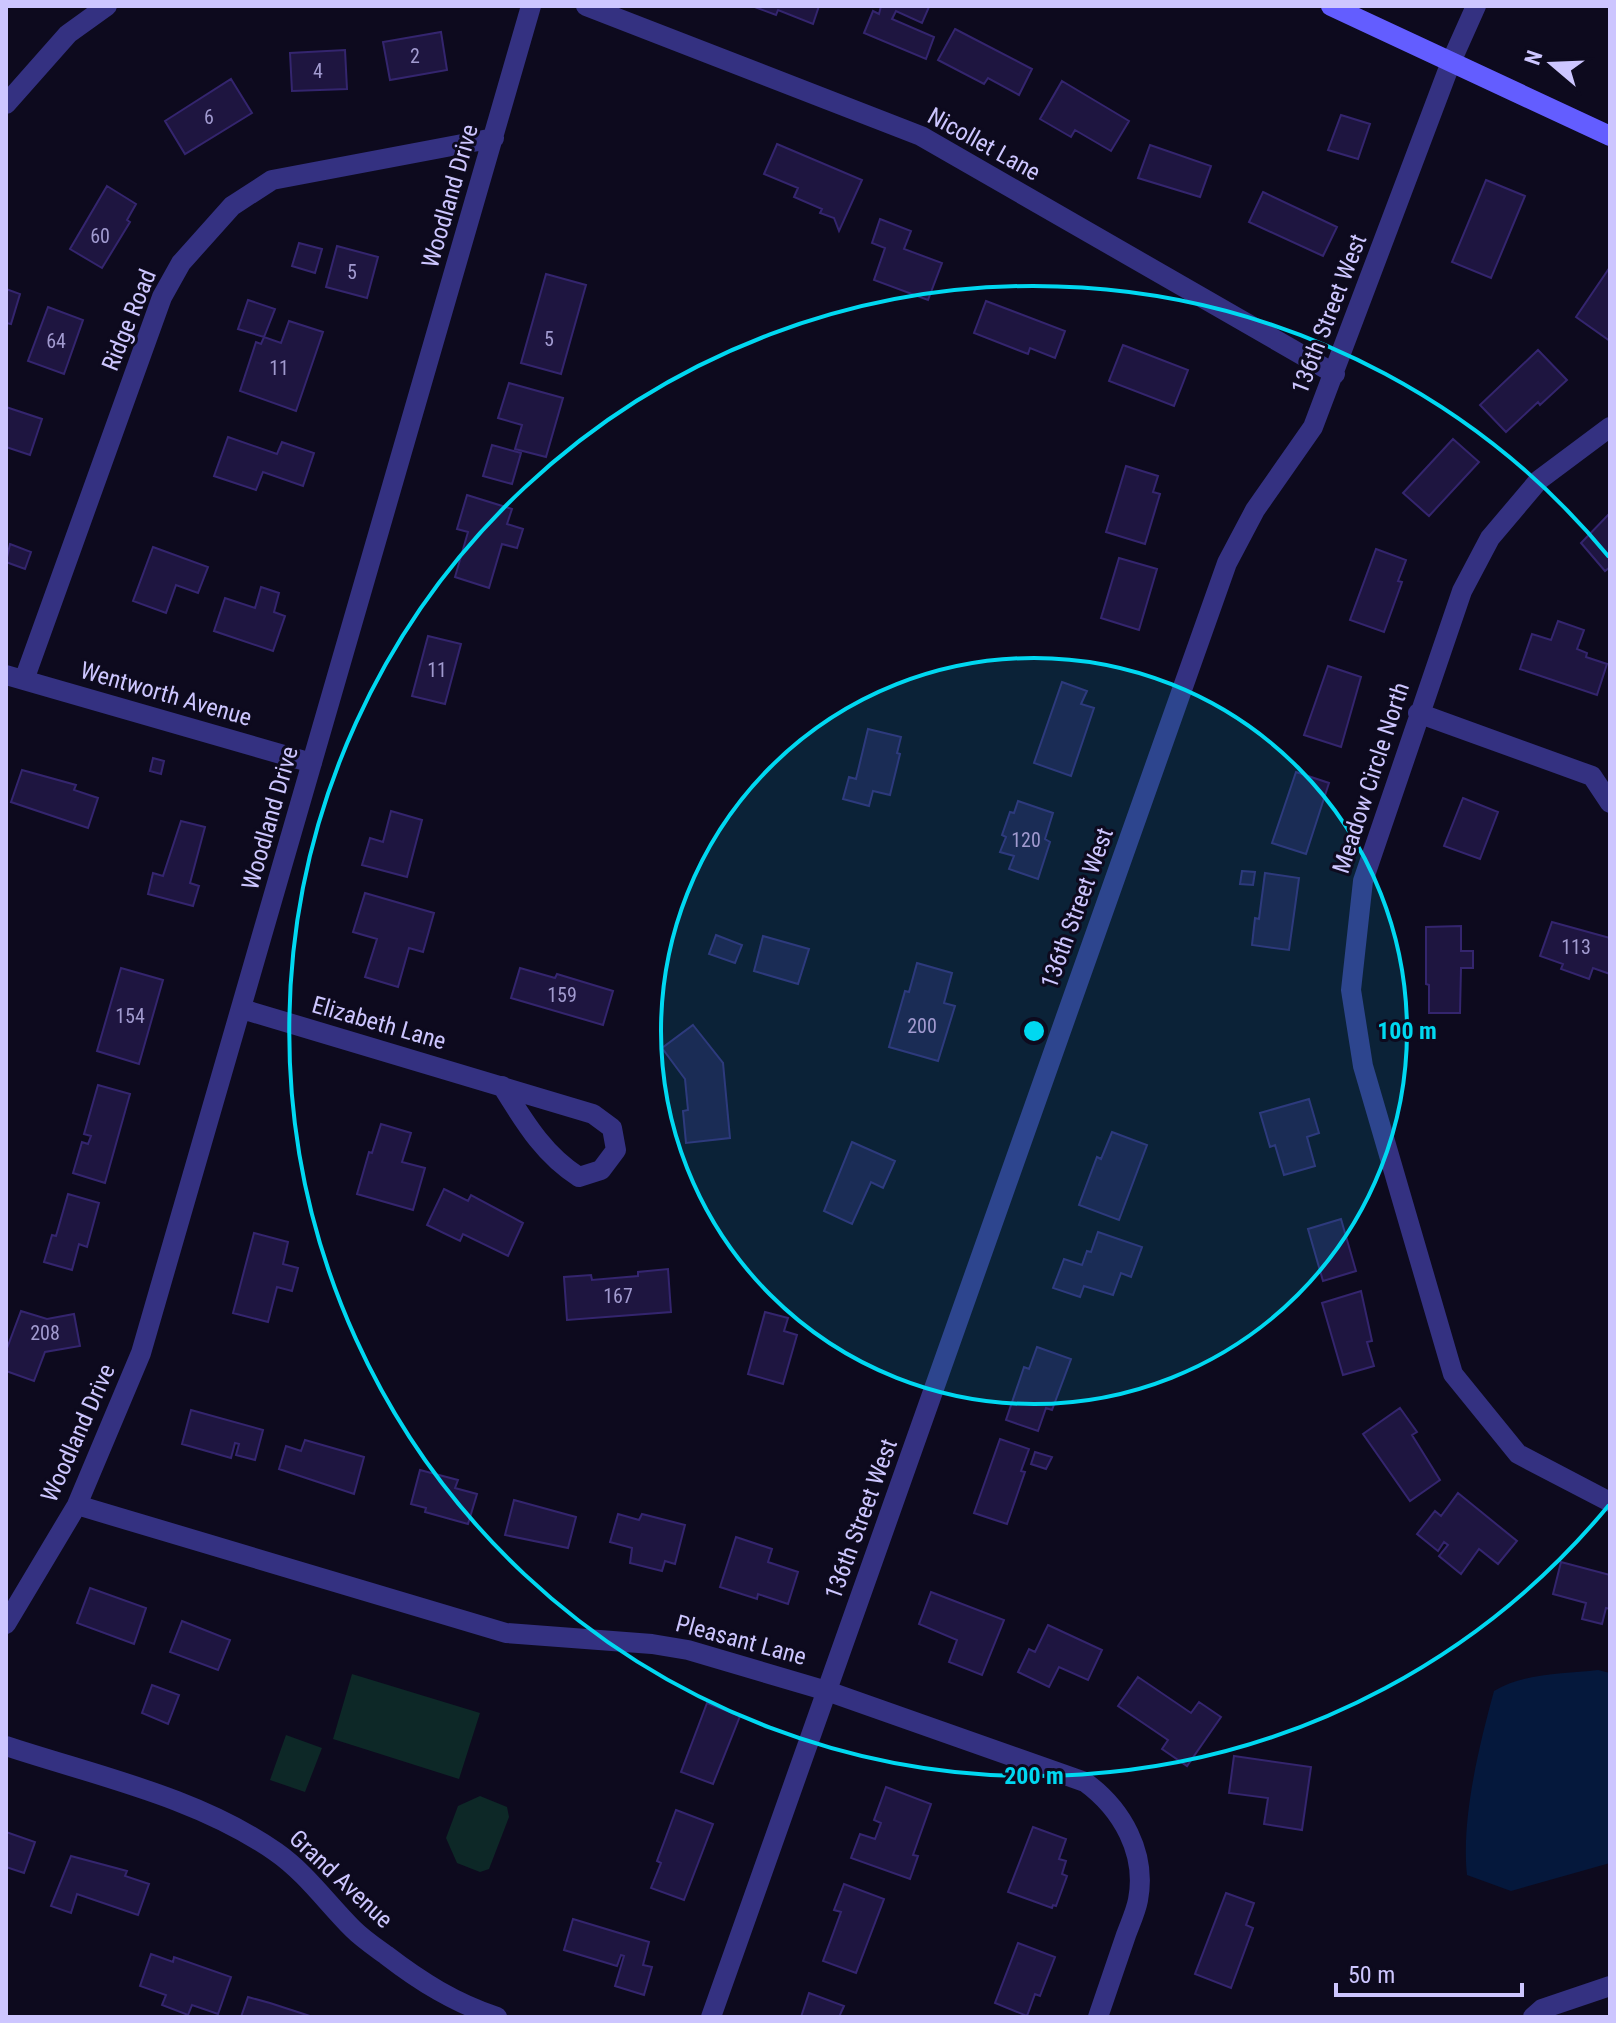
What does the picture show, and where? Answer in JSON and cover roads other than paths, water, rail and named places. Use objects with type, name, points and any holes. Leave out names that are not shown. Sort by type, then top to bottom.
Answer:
[{"type":"main road","points":[[1331,6],[1610,136]]},
{"type":"street","points":[[6,104],[68,34],[107,6]]},
{"type":"street","name":"Woodland Drive","points":[[6,1624],[77,1505],[141,1353],[531,6]]},
{"type":"street","name":"Nicollet Lane","points":[[586,6],[921,136],[1335,374]]},
{"type":"street","name":"136th Street West","points":[[711,2017],[1227,563],[1255,510],[1313,427],[1451,62],[1476,6]]},
{"type":"street","name":"Ridge Road","points":[[15,678],[162,297],[181,263],[232,206],[272,180],[494,138]]},
{"type":"street","name":"Meadow Circle North","points":[[1610,427],[1539,480],[1490,538],[1462,591],[1363,881],[1351,990],[1363,1066],[1453,1374],[1518,1454],[1610,1502]]},
{"type":"street","name":"Wentworth Avenue","points":[[15,678],[312,763]]},
{"type":"street","points":[[1418,713],[1592,776],[1610,803]]},
{"type":"street","name":"Elizabeth Lane","points":[[242,1009],[502,1086],[593,1114],[612,1128],[616,1150],[601,1170],[579,1177],[558,1164],[535,1138],[502,1086]]},
{"type":"street","name":"Pleasant Lane","points":[[77,1505],[506,1633],[652,1644],[688,1650],[827,1691],[1085,1782],[1112,1805],[1126,1826],[1134,1846],[1139,1875],[1138,1900],[1098,2017]]},
{"type":"street","name":"Grand Avenue","points":[[6,1746],[179,1802],[242,1830],[278,1853],[305,1876],[355,1931],[411,1974],[471,2008],[497,2017]]},
{"type":"street","points":[[1533,2017],[1542,2009],[1610,1986]]},
{"type":"water","points":[[1598,1670],[1610,1673],[1610,1863],[1511,1891],[1467,1875],[1469,1807],[1494,1691],[1531,1678]]}]
